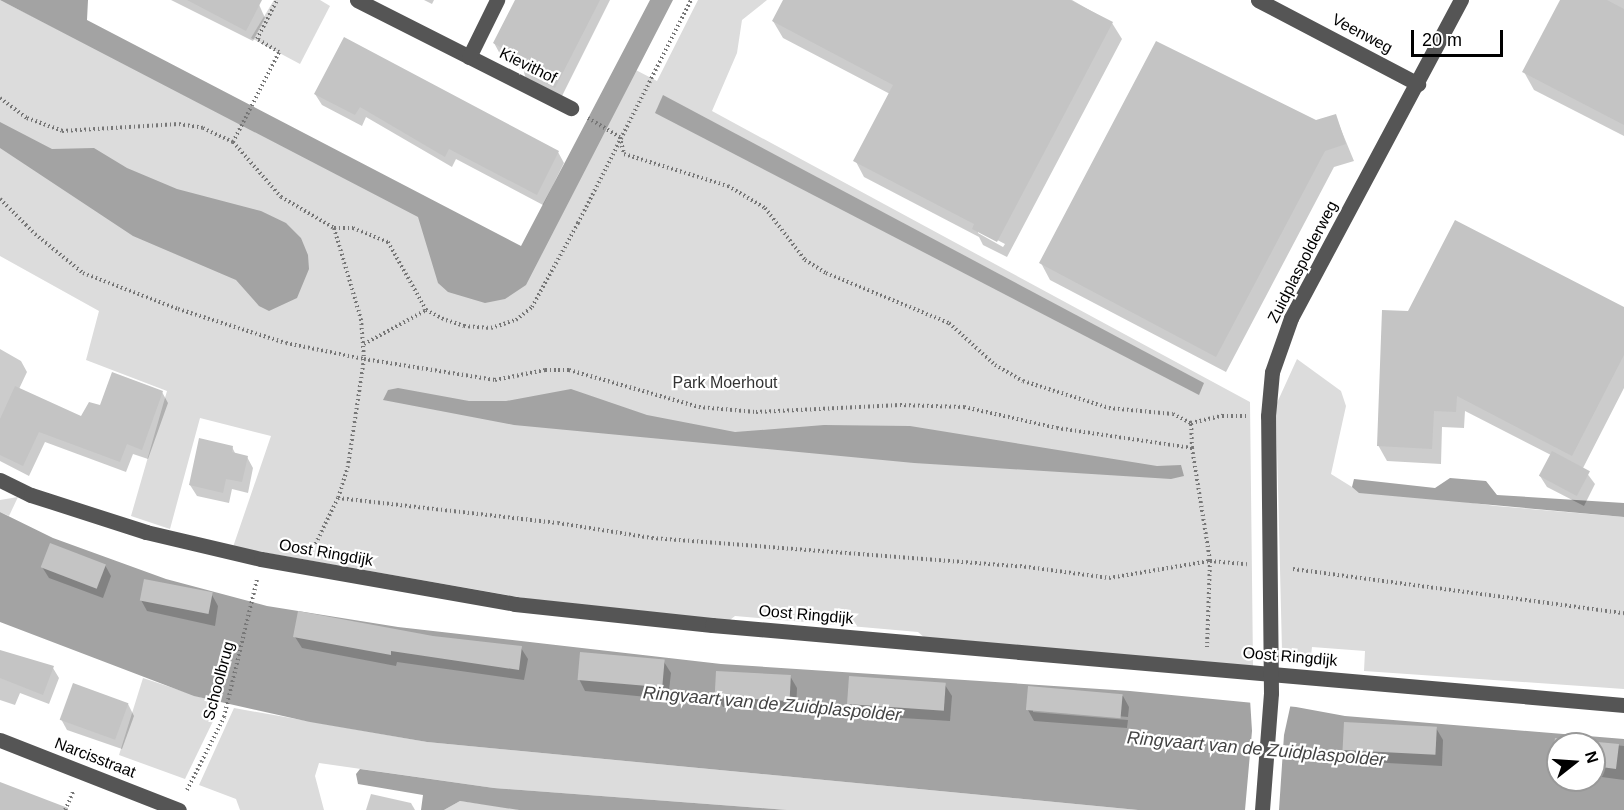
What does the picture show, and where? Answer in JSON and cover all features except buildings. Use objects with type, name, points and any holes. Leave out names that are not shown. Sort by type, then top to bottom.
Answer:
[{"type":"street","name":"Kievithof","points":[[357,0],[572,108]]},
{"type":"street","points":[[469,57],[497,0]]},
{"type":"street","name":"Veenweg","points":[[1258,0],[1418,84]]},
{"type":"street","name":"Zuidplaspolderweg","points":[[1262,810],[1271,693],[1268,416],[1272,372],[1291,318],[1461,0]]},
{"type":"street","name":"Oost Ringdijk","points":[[0,480],[31,495],[146,532],[307,568],[515,604],[1624,705]]},
{"type":"street","name":"Narcisstraat","points":[[0,740],[177,810]]},
{"type":"path","points":[[233,142],[279,52],[257,39],[277,0]]},
{"type":"path","points":[[0,98],[27,118],[62,131],[189,125],[233,142],[281,197],[334,228],[353,228],[388,242],[395,250],[426,310],[464,326],[491,328],[516,320],[532,307],[690,0]]},
{"type":"path","points":[[586,117],[615,132],[620,137],[624,154],[728,186],[765,208],[805,260],[826,273],[949,323],[995,365],[1023,381],[1109,408],[1173,414],[1191,423],[1222,416],[1268,416]]},
{"type":"path","points":[[0,199],[35,234],[83,273],[178,309],[286,344],[495,380],[546,370],[569,370],[699,407],[756,412],[900,405],[964,407],[1057,428],[1192,448]]},
{"type":"path","points":[[307,568],[338,498],[348,466],[364,359],[353,288],[334,228]]},
{"type":"path","points":[[363,344],[426,310]]},
{"type":"path","points":[[1191,423],[1192,448],[1210,561],[1206,668]]},
{"type":"path","points":[[338,498],[558,523],[652,538],[1020,567],[1109,578],[1210,561],[1624,613]]},
{"type":"path","name":"Schoolbrug","points":[[177,810],[224,717],[255,586]]},
{"type":"green space","name":"Park Moerhout","points":[[0,0],[523,265],[630,67],[657,81],[698,0],[767,0],[742,20],[737,53],[712,111],[1250,402],[1253,666],[926,639],[918,632],[735,616],[726,623],[530,599],[233,547],[271,436],[200,418],[170,529],[131,516],[167,391],[86,360],[99,311],[0,256]]},
{"type":"green space","points":[[274,0],[320,0],[330,6],[300,64],[251,38]]},
{"type":"green space","points":[[1297,359],[1341,391],[1346,406],[1331,474],[1352,487],[1496,506],[1624,517],[1624,689],[1364,671],[1365,651],[1312,647],[1310,666],[1285,658],[1282,651],[1276,405]]},
{"type":"green space","points":[[18,497],[9,516],[0,512],[0,500]]},
{"type":"green space","points":[[143,678],[218,703],[215,717],[185,779],[119,755]]},
{"type":"green space","points":[[234,708],[427,742],[1138,810],[787,810],[494,788],[319,763],[315,776],[324,810],[240,810],[236,799],[199,785]]},
{"type":"green space","points":[[460,801],[513,808],[519,810],[444,810]]},
{"type":"water","points":[[0,0],[88,0],[87,20],[521,246],[650,0],[673,0],[526,285],[505,299],[485,303],[448,292],[438,283],[418,217]]},
{"type":"water","points":[[663,95],[1204,383],[1199,395],[655,113]]},
{"type":"water","points":[[0,122],[52,149],[94,148],[127,168],[177,189],[261,211],[286,223],[301,238],[308,255],[309,269],[297,298],[269,311],[259,306],[236,280],[133,236],[0,148]]},
{"type":"water","points":[[398,388],[469,401],[506,401],[571,389],[647,415],[735,432],[824,425],[910,426],[1157,466],[1181,465],[1184,476],[1171,479],[914,463],[514,425],[383,400],[388,390]]},
{"type":"water","points":[[1450,478],[1486,481],[1497,495],[1624,503],[1624,517],[1359,493],[1352,487],[1354,479],[1435,488]]},
{"type":"water","name":"Ringvaart van de Zuidplaspolder","points":[[0,512],[53,538],[166,579],[267,606],[398,627],[721,664],[1130,691],[1296,707],[1345,716],[1546,733],[1546,792],[1606,792],[1606,738],[1624,739],[1624,810],[1138,810],[427,742],[310,722],[194,696],[0,622]]},
{"type":"water","points":[[360,769],[494,788],[787,810],[519,810],[460,801],[444,810],[421,810],[423,795],[358,784],[356,774]]},
{"type":"pier","points":[[1250,699],[1291,703],[1284,735],[1279,810],[1245,810],[1252,731]]}]
